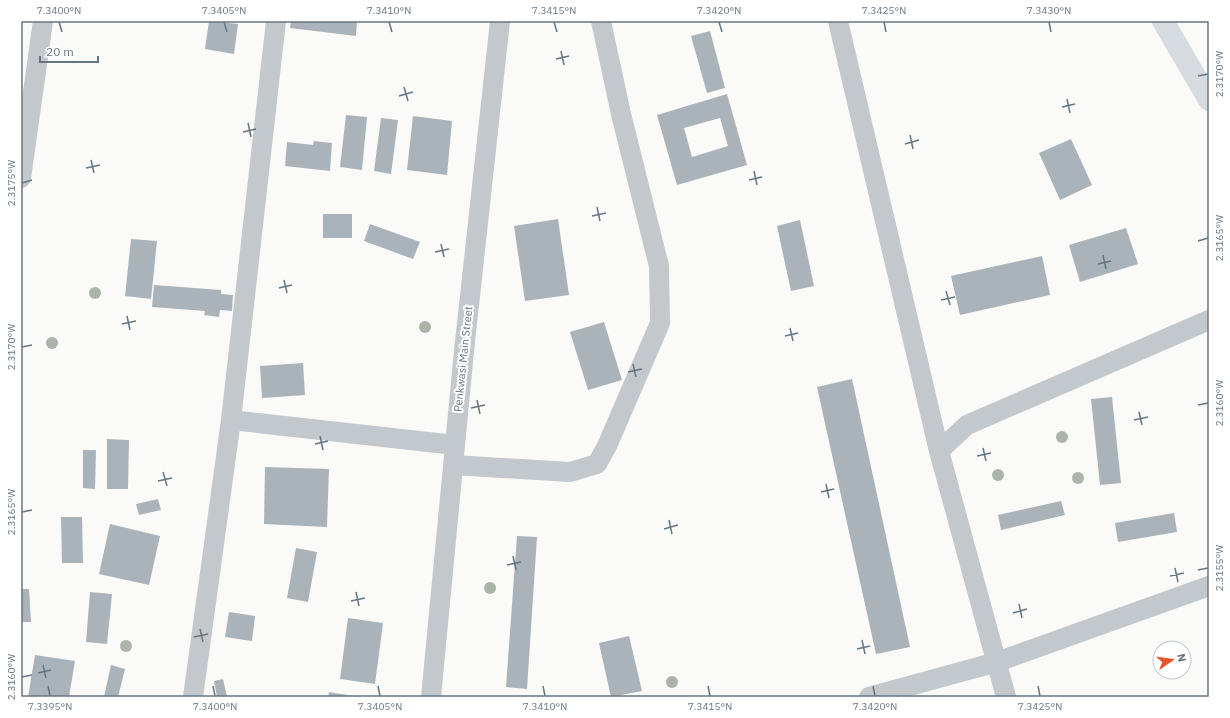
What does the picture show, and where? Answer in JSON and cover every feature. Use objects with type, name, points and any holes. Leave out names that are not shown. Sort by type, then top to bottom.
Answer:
[{"type":"highway","points":[[1163,21],[1209,100]]},
{"type":"street","points":[[21,178],[43,21]]},
{"type":"street","points":[[193,697],[231,420],[276,21]]},
{"type":"street","name":"Penkwasi Main Street","points":[[431,697],[455,445],[500,21]]},
{"type":"street","points":[[453,465],[570,472],[597,464],[607,446],[660,323],[659,266],[621,114],[601,21]]},
{"type":"street","points":[[838,21],[939,451],[1006,697]]},
{"type":"street","points":[[939,451],[967,425],[1209,320]]},
{"type":"street","points":[[231,420],[455,445]]},
{"type":"street","points":[[869,697],[997,662],[1209,586]]},
{"type":"building","points":[[209,21],[238,24],[234,54],[205,49]]},
{"type":"building","points":[[291,21],[357,21],[356,36],[290,28]]},
{"type":"building","points":[[710,31],[725,88],[707,93],[691,36]]},
{"type":"building","points":[[727,94],[747,165],[677,185],[657,115]],"holes":[[[720,118],[728,146],[692,157],[684,128]]]},
{"type":"building","points":[[346,115],[367,117],[362,170],[340,167]]},
{"type":"building","points":[[413,116],[452,121],[447,175],[407,170]]},
{"type":"building","points":[[381,118],[398,120],[391,174],[374,171]]},
{"type":"building","points":[[1071,139],[1092,185],[1060,200],[1039,153]]},
{"type":"building","points":[[314,141],[332,143],[330,171],[285,166],[287,142],[313,145]]},
{"type":"building","points":[[323,214],[352,214],[352,238],[323,238]]},
{"type":"building","points":[[558,219],[569,295],[525,301],[514,226]]},
{"type":"building","points":[[800,220],[814,286],[791,291],[777,226]]},
{"type":"building","points":[[370,224],[420,242],[413,259],[364,241]]},
{"type":"building","points":[[1126,228],[1138,264],[1080,282],[1069,245]]},
{"type":"building","points":[[131,239],[157,241],[151,299],[125,296]]},
{"type":"building","points":[[1042,256],[1050,295],[960,315],[951,276]]},
{"type":"building","points":[[154,285],[221,290],[221,294],[233,295],[232,311],[220,310],[219,317],[204,315],[205,311],[152,307]]},
{"type":"building","points":[[604,322],[622,380],[588,390],[570,332]]},
{"type":"building","points":[[303,363],[305,395],[262,398],[260,366]]},
{"type":"building","points":[[852,379],[910,647],[876,654],[817,387]]},
{"type":"building","points":[[1112,397],[1121,483],[1100,485],[1091,399]]},
{"type":"building","points":[[107,439],[129,440],[128,489],[107,489]]},
{"type":"building","points":[[83,450],[96,450],[95,489],[83,488]]},
{"type":"building","points":[[265,467],[329,469],[327,527],[264,524]]},
{"type":"building","points":[[158,499],[161,510],[139,515],[136,504]]},
{"type":"building","points":[[1061,501],[1065,515],[1001,530],[998,515]]},
{"type":"building","points":[[1174,513],[1177,532],[1118,542],[1115,523]]},
{"type":"building","points":[[61,517],[82,517],[83,563],[62,563]]},
{"type":"building","points":[[110,524],[160,536],[149,585],[99,574]]},
{"type":"building","points":[[517,536],[537,537],[527,689],[506,687]]},
{"type":"building","points":[[296,548],[317,552],[308,602],[287,598]]},
{"type":"building","points":[[21,589],[29,589],[31,622],[21,622]]},
{"type":"building","points":[[90,592],[112,594],[107,644],[86,642]]},
{"type":"building","points":[[229,612],[255,616],[252,641],[225,637]]},
{"type":"building","points":[[348,618],[383,623],[375,684],[340,679]]},
{"type":"building","points":[[629,636],[642,691],[611,697],[599,643]]},
{"type":"building","points":[[35,655],[75,661],[69,697],[28,697]]},
{"type":"building","points":[[111,665],[125,669],[118,697],[104,697]]},
{"type":"building","points":[[223,679],[227,697],[217,697],[214,681]]},
{"type":"building","points":[[329,692],[354,696],[354,697],[328,697]]}]
